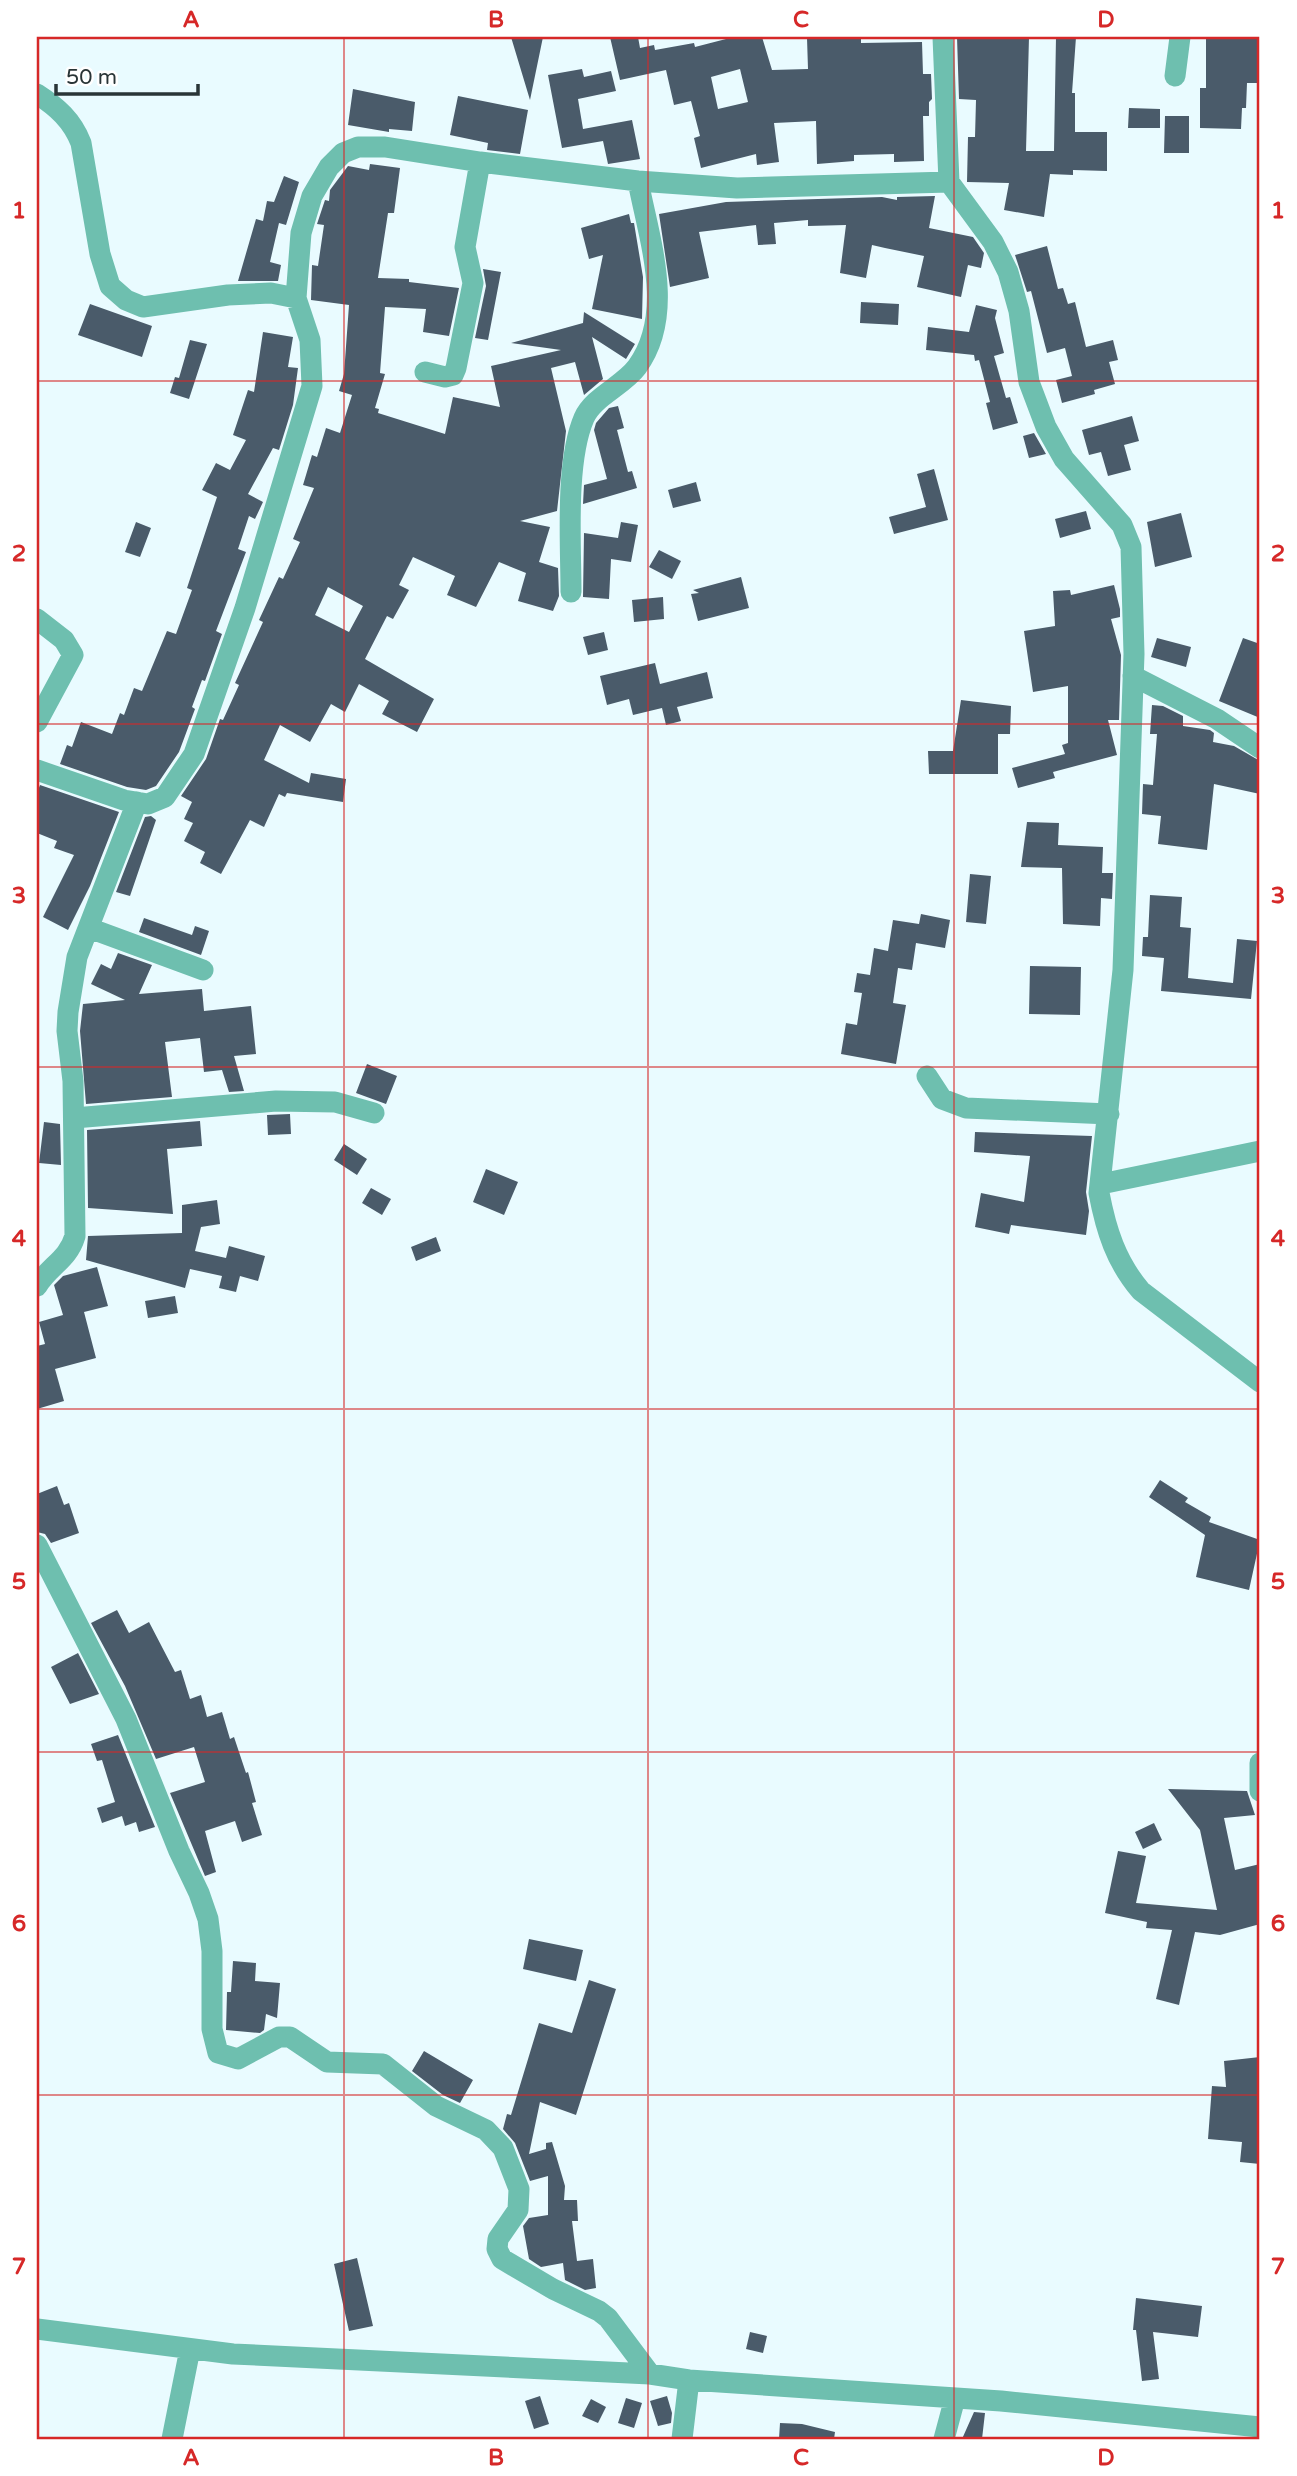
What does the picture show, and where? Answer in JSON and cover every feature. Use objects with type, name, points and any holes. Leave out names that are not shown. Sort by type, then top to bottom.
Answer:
[{"type":"street","points":[[943,37],[949,182],[993,242],[1008,272],[1019,312],[1029,382],[1046,427],[1064,459],[1129,536],[1133,676],[1123,970],[1101,1184],[1105,1225],[1126,1274],[1141,1291],[1259,1379]]},
{"type":"street","points":[[1175,76],[1180,37]]},
{"type":"street","points":[[37,94],[57,107],[76,129],[81,143],[100,254],[110,286],[126,300],[143,307],[228,295],[271,293],[296,299]]},
{"type":"street","points":[[37,770],[137,802],[155,803],[164,797],[194,754],[253,582],[312,386],[310,340],[296,299],[301,233],[312,196],[329,167],[343,153],[358,147],[385,147],[480,162],[638,181],[737,188],[949,182]]},
{"type":"street","points":[[425,372],[445,377],[453,374],[456,368],[473,283],[465,247],[480,162]]},
{"type":"street","points":[[571,592],[570,510],[577,447],[584,416],[637,367],[651,343],[655,325],[657,286],[638,181]]},
{"type":"street","points":[[37,619],[64,640],[73,655],[37,722]]},
{"type":"street","points":[[1133,676],[1217,719],[1260,748]]},
{"type":"street","points":[[37,1286],[42,1277],[64,1259],[75,1237],[75,1118],[68,1012],[78,957],[137,802]]},
{"type":"street","points":[[89,928],[203,970]]},
{"type":"street","points":[[927,1076],[942,1099],[966,1108],[1109,1114]]},
{"type":"street","points":[[75,1118],[276,1101],[335,1102],[374,1113]]},
{"type":"street","points":[[1101,1184],[1260,1152]]},
{"type":"street","points":[[37,1545],[126,1719],[178,1851],[199,1893],[208,1919],[212,1951],[212,2029],[218,2053],[238,2059],[279,2037],[290,2037],[327,2062],[383,2064],[436,2106],[486,2130],[503,2148],[519,2189],[518,2210],[498,2239],[497,2249],[502,2259],[553,2289],[599,2311],[608,2318],[650,2374]]},
{"type":"street","points":[[1260,1763],[1260,1791]]},
{"type":"street","points":[[37,2329],[233,2354],[650,2374],[689,2380],[955,2398],[1260,2427]]},
{"type":"street","points":[[172,2439],[190,2348]]},
{"type":"street","points":[[682,2439],[689,2380]]},
{"type":"street","points":[[944,2439],[955,2398]]},
{"type":"building","points":[[511,37],[543,37],[530,100]]},
{"type":"building","points":[[610,37],[638,37],[640,48],[654,45],[655,50],[694,43],[695,47],[726,39],[725,37],[762,37],[772,70],[808,69],[807,38],[861,37],[861,43],[922,42],[923,74],[931,74],[932,99],[929,102],[929,116],[923,116],[924,161],[894,162],[894,154],[854,155],[854,161],[817,164],[816,121],[774,123],[779,162],[757,165],[756,154],[701,168],[694,138],[700,136],[691,101],[674,105],[666,70],[620,80]],"holes":[[[740,69],[748,102],[718,109],[711,77]]]},
{"type":"building","points":[[957,37],[1029,37],[1026,151],[1054,151],[1056,37],[1076,37],[1072,93],[1075,93],[1075,132],[1107,132],[1107,171],[1073,170],[1073,175],[1050,174],[1044,217],[1004,210],[1009,183],[967,182],[968,137],[975,137],[976,100],[959,99]]},
{"type":"building","points":[[1206,37],[1260,37],[1260,83],[1247,83],[1246,108],[1242,108],[1241,129],[1200,128],[1200,88],[1206,88]]},
{"type":"building","points":[[582,69],[584,77],[611,71],[616,91],[578,99],[583,129],[632,120],[640,159],[608,164],[603,141],[562,148],[548,75]]},
{"type":"building","points":[[353,89],[415,102],[412,131],[389,129],[389,132],[348,125]]},
{"type":"building","points":[[458,96],[528,110],[520,154],[487,150],[488,143],[450,135]]},
{"type":"building","points":[[1129,108],[1160,109],[1160,128],[1128,128]]},
{"type":"building","points":[[1165,116],[1189,116],[1189,153],[1164,153]]},
{"type":"building","points":[[370,164],[400,168],[394,213],[388,213],[378,278],[409,279],[409,282],[459,288],[449,336],[423,332],[426,309],[385,307],[380,373],[385,374],[375,408],[379,409],[378,413],[445,434],[453,397],[500,407],[491,366],[561,350],[511,343],[583,323],[584,312],[635,344],[626,359],[592,337],[603,379],[584,395],[575,362],[551,368],[566,431],[557,511],[520,521],[550,527],[539,562],[558,568],[559,596],[553,611],[518,601],[526,573],[499,562],[476,607],[447,595],[455,576],[413,557],[399,585],[409,590],[393,619],[387,616],[365,659],[434,699],[417,732],[382,714],[389,701],[359,684],[345,712],[331,704],[310,742],[280,725],[264,760],[309,783],[311,773],[346,779],[343,802],[287,793],[285,797],[279,794],[264,827],[250,820],[221,874],[200,863],[205,852],[184,841],[193,823],[184,819],[192,802],[181,796],[206,759],[220,719],[223,720],[239,685],[235,683],[263,622],[259,620],[279,577],[283,579],[300,542],[293,539],[314,488],[303,485],[312,455],[317,457],[326,428],[340,433],[352,395],[339,391],[344,374],[349,305],[311,300],[312,265],[318,266],[324,225],[317,224],[325,200],[329,201],[330,190],[348,166],[369,170]],"holes":[[[328,587],[363,606],[349,632],[315,615]]]},
{"type":"building","points":[[284,176],[299,182],[286,225],[279,223],[270,262],[281,265],[278,281],[238,281],[256,219],[263,221],[267,201],[274,202]]},
{"type":"building","points":[[935,196],[929,228],[973,237],[984,253],[981,268],[968,265],[961,297],[917,287],[924,256],[872,245],[866,278],[840,273],[846,225],[808,226],[808,220],[774,223],[776,244],[758,245],[756,225],[699,232],[709,278],[670,287],[659,214],[726,202],[882,197],[897,200],[897,197]]},
{"type":"building","points":[[629,214],[631,223],[634,223],[643,277],[642,319],[592,309],[603,255],[589,259],[581,228]]},
{"type":"building","points":[[1047,246],[1058,289],[1063,288],[1068,304],[1075,302],[1086,347],[1113,340],[1118,360],[1109,362],[1115,384],[1094,390],[1095,394],[1062,403],[1056,380],[1072,376],[1065,348],[1047,353],[1031,291],[1027,292],[1015,255]]},
{"type":"building","points":[[483,269],[501,272],[488,340],[475,338],[486,286]]},
{"type":"building","points":[[861,302],[899,304],[898,325],[860,323]]},
{"type":"building","points":[[90,304],[152,326],[142,357],[78,335]]},
{"type":"building","points":[[976,305],[997,310],[995,318],[1004,353],[994,356],[1006,398],[1010,397],[1018,423],[993,430],[986,403],[990,402],[979,360],[975,361],[974,355],[926,350],[928,327],[969,332]]},
{"type":"building","points":[[263,332],[293,337],[288,367],[298,368],[293,405],[279,450],[273,448],[248,494],[263,502],[255,519],[249,516],[238,549],[246,552],[216,631],[222,634],[205,681],[202,680],[192,707],[195,709],[179,752],[156,786],[146,790],[127,787],[60,764],[67,745],[72,747],[81,722],[112,734],[120,713],[124,715],[134,688],[142,691],[167,631],[176,634],[192,590],[187,588],[217,497],[202,490],[216,463],[230,470],[246,440],[233,435],[248,390],[254,392]]},
{"type":"building","points":[[190,340],[207,344],[189,399],[170,393],[175,377],[179,378]]},
{"type":"building","points":[[618,406],[624,428],[617,430],[628,472],[632,471],[637,488],[583,504],[584,485],[607,479],[594,430],[596,423],[609,408]]},
{"type":"building","points":[[1132,416],[1139,441],[1124,445],[1131,470],[1108,476],[1101,452],[1089,455],[1082,430]]},
{"type":"building","points":[[1034,433],[1046,454],[1029,458],[1023,436]]},
{"type":"building","points":[[934,469],[948,520],[894,534],[889,517],[926,507],[917,474]]},
{"type":"building","points":[[696,482],[701,501],[673,508],[668,490]]},
{"type":"building","points":[[1086,511],[1091,529],[1060,538],[1055,519]]},
{"type":"building","points":[[1181,513],[1192,557],[1155,567],[1147,522]]},
{"type":"building","points":[[136,522],[151,528],[140,557],[125,552]]},
{"type":"building","points":[[621,522],[638,525],[631,562],[611,559],[609,599],[583,597],[584,533],[618,538]]},
{"type":"building","points":[[659,550],[681,561],[672,579],[649,567]]},
{"type":"building","points":[[741,577],[749,608],[698,621],[691,594],[699,593],[693,590]]},
{"type":"building","points":[[1114,585],[1120,609],[1120,617],[1111,619],[1121,655],[1119,720],[1108,720],[1117,755],[1053,772],[1055,778],[1018,788],[1012,768],[1065,754],[1062,745],[1068,743],[1068,686],[1033,692],[1024,631],[1055,626],[1053,591],[1070,590],[1071,595]]},
{"type":"building","points":[[663,597],[664,619],[634,622],[632,600]]},
{"type":"building","points":[[604,632],[608,650],[588,655],[583,637]]},
{"type":"building","points":[[1157,638],[1191,647],[1186,667],[1151,657]]},
{"type":"building","points":[[1243,638],[1260,644],[1260,718],[1219,701]]},
{"type":"building","points":[[655,663],[660,684],[707,672],[713,698],[677,707],[681,721],[666,725],[662,708],[633,715],[629,699],[607,705],[600,676]]},
{"type":"building","points":[[961,700],[1011,706],[1010,734],[998,734],[998,774],[929,774],[928,751],[953,751]]},
{"type":"building","points":[[1152,705],[1163,706],[1183,716],[1183,726],[1210,730],[1214,733],[1213,742],[1234,746],[1260,761],[1260,794],[1214,784],[1207,850],[1158,844],[1161,816],[1142,814],[1143,784],[1153,785],[1157,734],[1150,734]]},
{"type":"building","points":[[40,785],[119,812],[90,886],[68,930],[43,917],[74,855],[54,848],[57,841],[37,833],[37,793]]},
{"type":"building","points":[[151,816],[156,820],[130,896],[116,892],[145,817]]},
{"type":"building","points":[[1027,822],[1059,823],[1058,845],[1103,847],[1102,873],[1113,873],[1112,899],[1101,898],[1100,926],[1063,924],[1062,868],[1021,867]]},
{"type":"building","points":[[970,874],[991,876],[986,924],[966,922]]},
{"type":"building","points":[[1150,895],[1182,897],[1180,927],[1191,928],[1188,978],[1233,983],[1237,939],[1257,941],[1251,999],[1161,991],[1164,958],[1142,956],[1143,937],[1148,937]]},
{"type":"building","points":[[921,914],[950,920],[945,948],[916,943],[912,970],[898,968],[893,1003],[906,1005],[896,1064],[841,1054],[846,1023],[857,1025],[862,993],[854,992],[857,973],[870,975],[874,948],[888,951],[893,920],[919,924]]},
{"type":"building","points":[[144,918],[192,935],[195,926],[209,931],[201,955],[139,932]]},
{"type":"building","points":[[118,953],[152,965],[139,994],[202,989],[204,1011],[251,1006],[256,1054],[234,1056],[244,1091],[229,1092],[222,1070],[204,1072],[200,1038],[165,1042],[172,1097],[86,1104],[80,1031],[83,1004],[125,1000],[91,984],[101,964],[111,969]]},
{"type":"building","points":[[1030,966],[1081,967],[1080,1015],[1029,1014]]},
{"type":"building","points":[[367,1064],[397,1076],[386,1104],[356,1093]]},
{"type":"building","points":[[290,1114],[291,1134],[268,1135],[267,1115]]},
{"type":"building","points":[[200,1121],[202,1146],[167,1149],[173,1214],[88,1208],[87,1130]]},
{"type":"building","points":[[44,1122],[60,1124],[61,1165],[39,1163]]},
{"type":"building","points":[[975,1132],[1092,1136],[1086,1192],[1089,1211],[1086,1235],[1011,1225],[1009,1234],[975,1227],[981,1193],[1024,1202],[1030,1156],[974,1152]]},
{"type":"building","points":[[344,1144],[367,1159],[357,1175],[334,1160]]},
{"type":"building","points":[[486,1169],[518,1182],[504,1215],[473,1202]]},
{"type":"building","points":[[371,1188],[391,1199],[382,1215],[362,1203]]},
{"type":"building","points":[[217,1200],[220,1224],[201,1227],[195,1251],[226,1258],[229,1246],[265,1256],[258,1281],[240,1276],[236,1292],[219,1288],[222,1276],[190,1269],[185,1288],[86,1260],[88,1236],[182,1233],[182,1205]]},
{"type":"building","points":[[436,1237],[441,1251],[416,1261],[411,1247]]},
{"type":"building","points":[[97,1267],[108,1306],[84,1312],[96,1358],[55,1369],[64,1401],[37,1409],[37,1346],[45,1344],[39,1322],[63,1315],[54,1285],[63,1276]]},
{"type":"building","points":[[175,1296],[178,1313],[148,1318],[145,1301]]},
{"type":"building","points":[[1160,1480],[1188,1498],[1185,1502],[1211,1517],[1209,1522],[1260,1540],[1249,1590],[1196,1577],[1205,1535],[1149,1497]]},
{"type":"building","points":[[57,1486],[64,1505],[69,1503],[79,1533],[51,1543],[45,1534],[37,1532],[37,1494]]},
{"type":"building","points":[[117,1610],[129,1633],[149,1622],[175,1672],[181,1670],[190,1699],[201,1695],[207,1717],[222,1712],[230,1739],[234,1737],[246,1773],[248,1772],[256,1802],[252,1803],[262,1835],[242,1842],[235,1821],[205,1831],[216,1872],[205,1876],[170,1793],[205,1782],[194,1747],[156,1759],[125,1686],[91,1623]]},
{"type":"building","points":[[78,1653],[99,1694],[70,1704],[51,1667]]},
{"type":"building","points":[[118,1735],[155,1827],[139,1832],[136,1822],[125,1826],[122,1816],[102,1823],[97,1808],[115,1802],[102,1760],[97,1761],[91,1744]]},
{"type":"building","points":[[1168,1789],[1247,1791],[1255,1815],[1224,1818],[1235,1870],[1260,1864],[1260,1924],[1220,1935],[1195,1932],[1179,2005],[1156,1999],[1172,1930],[1146,1928],[1147,1922],[1105,1913],[1118,1851],[1146,1856],[1136,1903],[1217,1910],[1200,1830]]},
{"type":"building","points":[[1154,1823],[1162,1840],[1143,1849],[1135,1832]]},
{"type":"building","points":[[529,1939],[583,1950],[576,1981],[523,1969]]},
{"type":"building","points":[[233,1961],[256,1963],[255,1981],[280,1983],[277,2018],[266,2014],[264,2030],[260,2033],[226,2030],[227,1992],[231,1992]]},
{"type":"building","points":[[589,1980],[616,1989],[576,2115],[540,2102],[529,2154],[546,2149],[546,2143],[552,2142],[565,2186],[564,2200],[577,2200],[578,2221],[572,2221],[577,2261],[593,2259],[596,2288],[585,2290],[565,2280],[563,2263],[541,2267],[529,2259],[523,2226],[529,2218],[548,2215],[548,2176],[530,2181],[515,2143],[503,2129],[507,2114],[511,2115],[539,2023],[572,2033]]},
{"type":"building","points":[[424,2051],[473,2080],[460,2103],[443,2095],[412,2071]]},
{"type":"building","points":[[1260,2057],[1260,2164],[1240,2162],[1242,2142],[1208,2139],[1212,2086],[1226,2087],[1224,2061]]},
{"type":"building","points":[[357,2258],[373,2326],[349,2331],[334,2264]]},
{"type":"building","points":[[1136,2298],[1202,2306],[1198,2337],[1153,2332],[1159,2379],[1142,2381],[1136,2330],[1133,2330]]},
{"type":"building","points":[[750,2332],[767,2336],[763,2353],[746,2349]]},
{"type":"building","points":[[540,2396],[549,2424],[534,2429],[525,2401]]},
{"type":"building","points":[[667,2396],[672,2413],[671,2423],[658,2426],[650,2401]]},
{"type":"building","points":[[626,2398],[642,2403],[634,2428],[618,2423]]},
{"type":"building","points":[[591,2399],[606,2407],[598,2423],[582,2416]]},
{"type":"building","points":[[974,2412],[985,2413],[982,2439],[962,2439]]},
{"type":"building","points":[[780,2423],[802,2424],[835,2432],[834,2439],[779,2439]]}]
